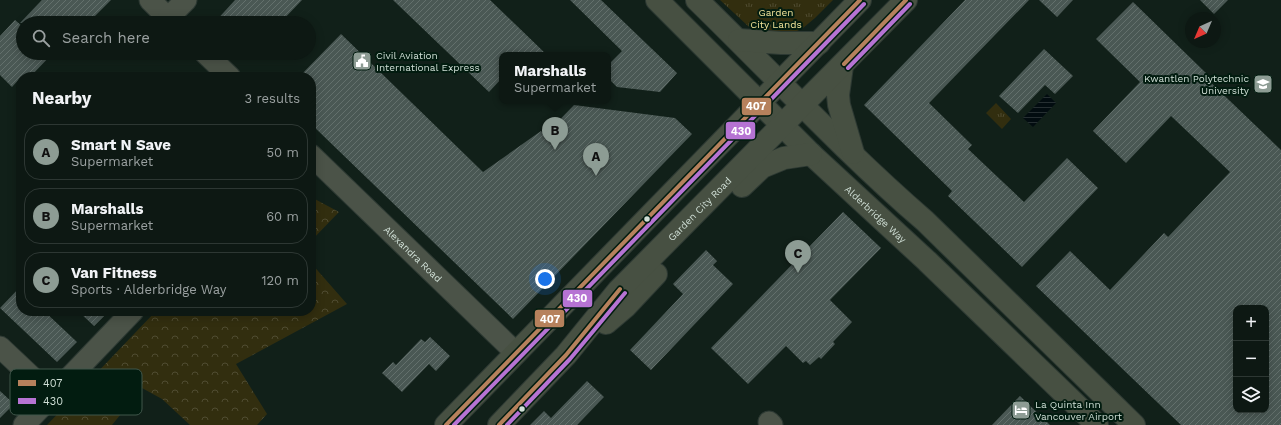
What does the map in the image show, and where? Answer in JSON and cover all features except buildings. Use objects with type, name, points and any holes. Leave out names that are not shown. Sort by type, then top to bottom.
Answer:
[{"type":"main road","name":"Alderbridge Way","points":[[657,0],[782,126],[927,260],[1096,425]]},
{"type":"main road","points":[[697,0],[739,40],[854,156],[925,221],[1134,425]]},
{"type":"main road","points":[[446,425],[860,0]]},
{"type":"main road","name":"Garden City Road","points":[[499,425],[566,355],[618,291],[906,0]]},
{"type":"main road","points":[[739,40],[781,43],[819,43]]},
{"type":"main road","points":[[842,66],[838,95],[839,105],[854,156]]},
{"type":"main road","points":[[566,355],[626,306],[751,176],[762,167],[784,158],[811,154]]},
{"type":"street","points":[[150,0],[167,16]]},
{"type":"street","points":[[174,16],[186,0]]},
{"type":"street","points":[[212,60],[225,72]]},
{"type":"street","name":"Alexandra Road","points":[[316,160],[516,353]]},
{"type":"street","points":[[78,369],[128,316]]},
{"type":"street","points":[[0,347],[23,369]]},
{"type":"street","points":[[24,425],[34,415]]},
{"type":"green space","name":"Garden City Lands","points":[[720,0],[833,0],[815,18],[803,28],[795,32],[760,32],[748,26]]},
{"type":"green space","points":[[996,103],[1011,119],[1002,129],[986,113]]},
{"type":"green space","points":[[316,200],[339,212],[316,236]]},
{"type":"green space","points":[[316,269],[347,304],[236,364],[267,414],[257,425],[190,425],[162,399],[142,388],[142,369],[101,369],[151,316],[316,316]]},
{"type":"green space","points":[[57,415],[120,415],[112,425],[47,425]]},
{"type":"shaded area","points":[[1047,94],[1056,103],[1033,127],[1023,118]]},
{"type":"transit line","name":"407","points":[[446,425],[860,0]]},
{"type":"transit line","name":"407","points":[[844,64],[906,0]]},
{"type":"transit line","name":"430","points":[[454,425],[864,4]]},
{"type":"transit line","name":"430","points":[[848,68],[910,4]]},
{"type":"transit line","name":"407","points":[[499,425],[566,355],[620,289]]},
{"type":"transit line","name":"430","points":[[507,425],[570,359],[625,293]]},
{"type":"place","name":"Civil Aviation International Express","points":[[362,61]]},
{"type":"place","name":"Kwantlen Polytechnic University","points":[[1263,84]]},
{"type":"place","name":"Marshalls","points":[[555,150]]},
{"type":"place","name":"Smart N Save","points":[[596,176]]},
{"type":"place","name":"Van Fitness","points":[[798,273]]},
{"type":"place","name":"La Quinta Inn Vancouver Airport","points":[[1021,410]]}]
